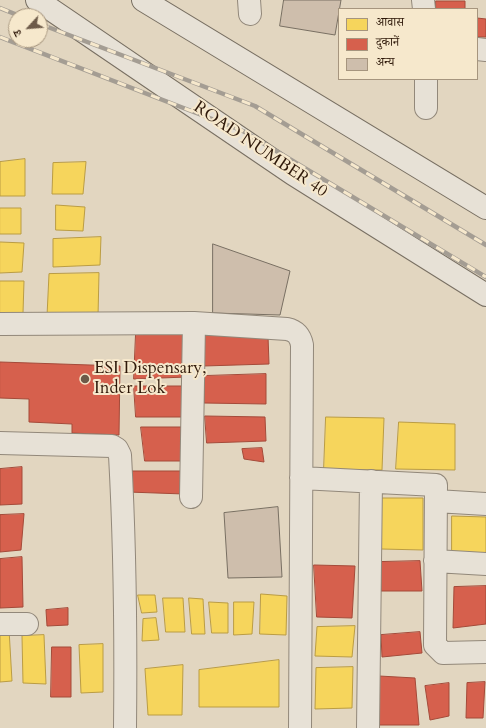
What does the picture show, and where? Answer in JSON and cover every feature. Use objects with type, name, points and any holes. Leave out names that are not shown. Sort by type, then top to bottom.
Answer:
[{"type":"street","name":"ROAD NUMBER 40","points":[[37,0],[293,174],[486,295]]},
{"type":"street","points":[[143,0],[486,208]]},
{"type":"street","points":[[426,80],[426,108]]},
{"type":"street","points":[[191,497],[194,323]]},
{"type":"street","points":[[0,324],[194,323],[287,328],[297,333],[302,345],[300,728]]},
{"type":"street","points":[[0,442],[112,446],[117,449],[120,455],[123,497],[126,635],[125,728]]},
{"type":"street","points":[[301,478],[436,485],[435,645],[443,652],[486,652]]},
{"type":"street","points":[[368,728],[372,482]]},
{"type":"street","points":[[436,501],[486,504]]},
{"type":"street","points":[[435,561],[486,564]]},
{"type":"street","points":[[0,624],[27,624]]},
{"type":"building: आवास","points":[[25,159],[25,196],[0,196],[0,162]]},
{"type":"building: आवास","points":[[86,162],[83,194],[52,194],[53,163]]},
{"type":"building: आवास","points":[[56,205],[85,207],[83,231],[56,230]]},
{"type":"building: आवास","points":[[0,208],[21,208],[21,234],[0,234]]},
{"type":"building: आवास","points":[[101,237],[100,265],[53,267],[53,239]]},
{"type":"building: आवास","points":[[0,242],[24,243],[22,272],[0,273]]},
{"type":"building: आवास","points":[[99,273],[98,317],[47,316],[49,274]]},
{"type":"building: आवास","points":[[0,281],[24,281],[23,313],[0,313]]},
{"type":"building: आवास","points":[[326,417],[384,418],[382,470],[324,469]]},
{"type":"building: आवास","points":[[399,422],[455,424],[455,470],[396,469]]},
{"type":"building: आवास","points":[[380,498],[423,498],[423,550],[381,549]]},
{"type":"building: आवास","points":[[452,516],[486,517],[486,553],[452,552]]},
{"type":"building: आवास","points":[[261,594],[287,596],[286,635],[260,634]]},
{"type":"building: आवास","points":[[138,595],[155,595],[157,612],[142,613]]},
{"type":"building: आवास","points":[[163,598],[183,598],[185,632],[166,632]]},
{"type":"building: आवास","points":[[189,598],[203,599],[205,634],[192,634]]},
{"type":"building: आवास","points":[[209,602],[228,603],[228,633],[212,633]]},
{"type":"building: आवास","points":[[234,602],[254,602],[252,634],[234,635]]},
{"type":"building: आवास","points":[[156,618],[159,640],[142,641],[143,619]]},
{"type":"building: आवास","points":[[355,626],[352,657],[315,656],[317,627]]},
{"type":"building: आवास","points":[[9,629],[12,681],[0,682],[0,630]]},
{"type":"building: आवास","points":[[44,635],[46,684],[23,683],[22,636]]},
{"type":"building: आवास","points":[[103,644],[103,692],[81,693],[79,645]]},
{"type":"building: आवास","points":[[279,660],[279,707],[199,707],[199,670]]},
{"type":"building: आवास","points":[[183,665],[182,715],[148,715],[145,669]]},
{"type":"building: आवास","points":[[353,667],[352,708],[315,709],[316,668]]},
{"type":"building: दुकानें","points":[[436,1],[465,1],[465,8],[436,8]]},
{"type":"building: दुकानें","points":[[478,18],[486,19],[486,37],[478,37]]},
{"type":"building: दुकानें","points":[[136,333],[187,333],[187,377],[134,379]]},
{"type":"building: दुकानें","points":[[202,335],[268,336],[269,364],[204,366]]},
{"type":"building: दुकानें","points":[[0,362],[120,366],[119,435],[72,433],[72,424],[29,422],[29,399],[0,398]]},
{"type":"building: दुकानें","points":[[266,374],[266,404],[204,403],[204,376]]},
{"type":"building: दुकानें","points":[[134,386],[187,386],[188,417],[136,417]]},
{"type":"building: दुकानें","points":[[205,416],[265,417],[266,441],[207,443]]},
{"type":"building: दुकानें","points":[[141,427],[184,427],[185,461],[145,461]]},
{"type":"building: दुकानें","points":[[262,448],[264,462],[244,459],[242,449]]},
{"type":"building: दुकानें","points":[[22,467],[22,504],[0,505],[0,469]]},
{"type":"building: दुकानें","points":[[126,471],[184,471],[184,494],[128,492]]},
{"type":"building: दुकानें","points":[[24,514],[21,550],[0,552],[0,515]]},
{"type":"building: दुकानें","points":[[22,557],[23,607],[0,608],[0,559]]},
{"type":"building: दुकानें","points":[[420,561],[422,591],[381,591],[380,562]]},
{"type":"building: दुकानें","points":[[314,565],[355,566],[352,618],[317,617]]},
{"type":"building: दुकानें","points":[[486,586],[486,624],[453,628],[454,587]]},
{"type":"building: दुकानें","points":[[68,608],[68,625],[47,626],[46,610]]},
{"type":"building: दुकानें","points":[[420,632],[422,653],[382,657],[381,635]]},
{"type":"building: दुकानें","points":[[52,647],[71,647],[71,697],[51,697]]},
{"type":"building: दुकानें","points":[[379,676],[415,678],[419,725],[379,725]]},
{"type":"building: दुकानें","points":[[485,682],[483,718],[466,718],[467,683]]},
{"type":"building: दुकानें","points":[[449,683],[449,716],[430,720],[425,686]]},
{"type":"building: अन्य","points":[[284,0],[341,0],[340,8],[338,8],[335,35],[280,26]]},
{"type":"building: अन्य","points":[[213,244],[290,271],[280,315],[213,313]]},
{"type":"building: अन्य","points":[[278,507],[282,577],[228,578],[224,513]]},
{"type":"railway","points":[[0,8],[8,11]]},
{"type":"railway","points":[[48,27],[255,106],[486,245]]},
{"type":"railway","points":[[0,37],[243,131],[486,277]]},
{"type":"place","name":"ESI Dispensary, Inder Lok","points":[[85,379]]}]
